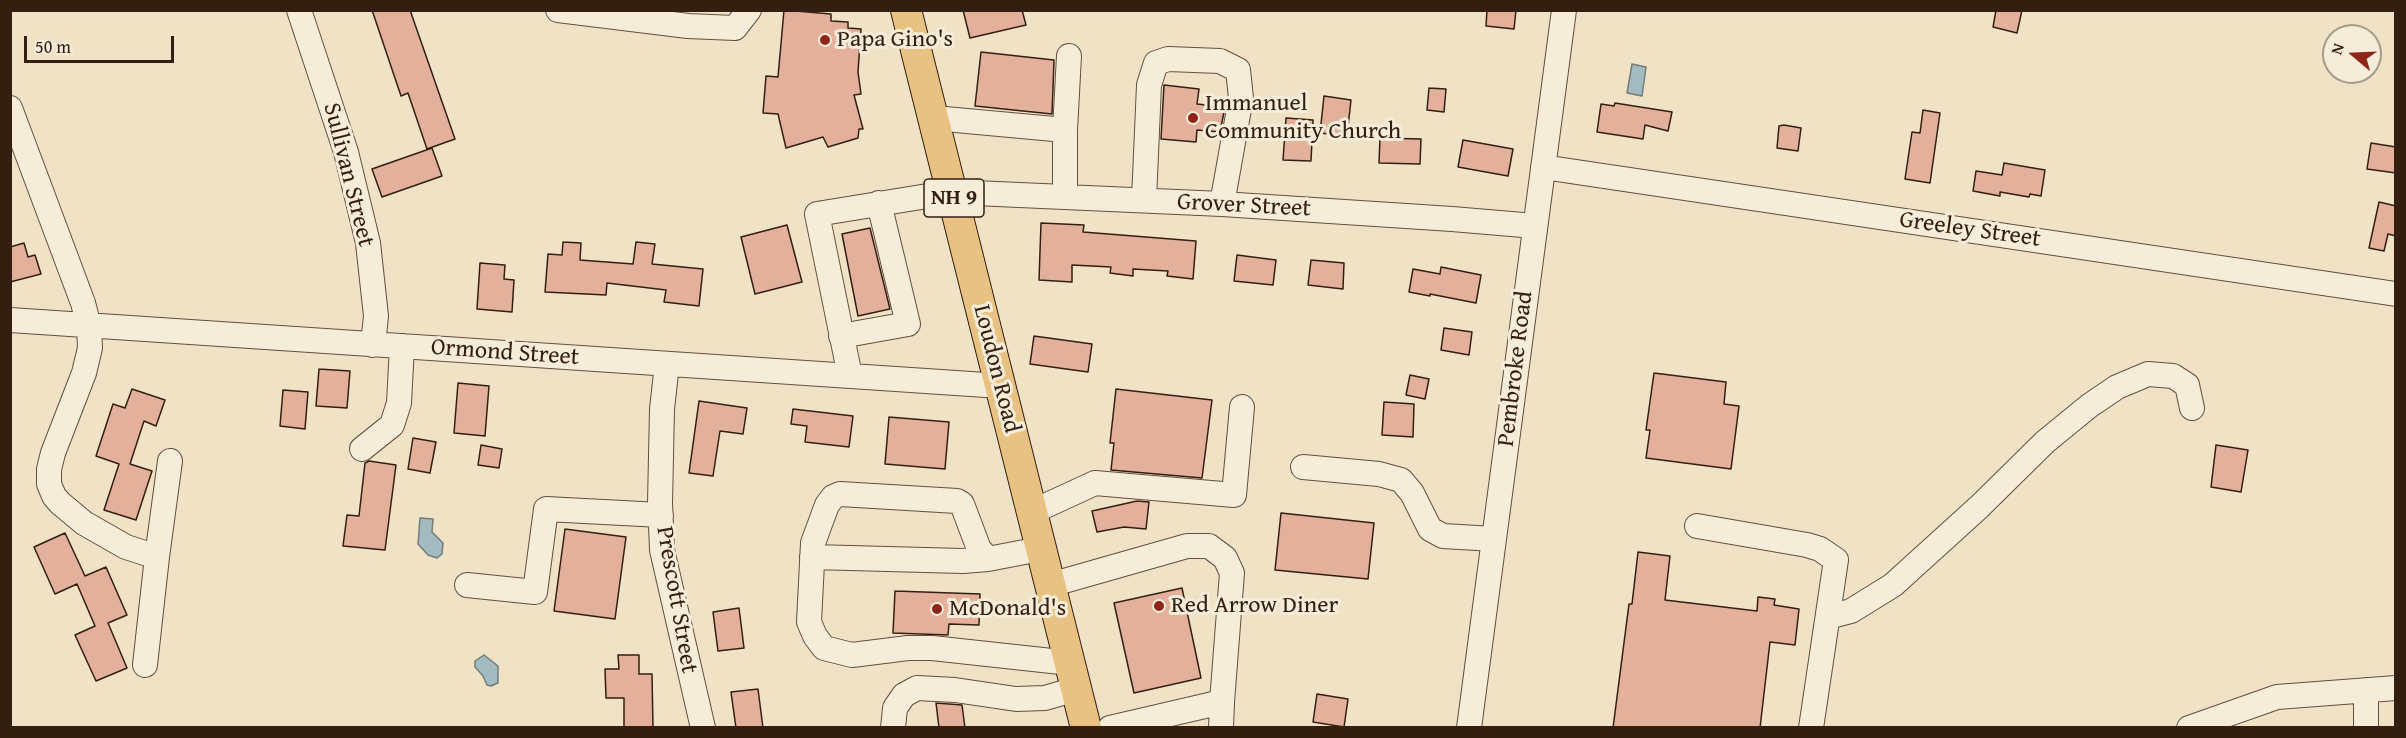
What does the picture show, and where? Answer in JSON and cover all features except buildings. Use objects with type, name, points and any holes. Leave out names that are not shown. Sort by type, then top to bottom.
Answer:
[{"type":"main road","name":"Loudon Road","points":[[906,10],[1086,728]]},
{"type":"street","name":"Sullivan Street","points":[[299,10],[346,152],[368,243],[376,316],[374,345]]},
{"type":"street","points":[[558,10],[688,26],[735,28],[749,10]]},
{"type":"street","name":"Pembroke Road","points":[[1469,728],[1564,10]]},
{"type":"street","points":[[1065,197],[1065,130],[1069,56]]},
{"type":"street","points":[[1144,200],[1149,85],[1156,63],[1168,59],[1220,61],[1238,70],[1241,98],[1222,204]]},
{"type":"street","points":[[10,108],[83,303],[89,326],[90,348],[86,364],[59,434],[49,470],[49,484],[60,503],[84,524],[126,547],[157,557]]},
{"type":"street","points":[[934,118],[1065,130]]},
{"type":"street","name":"Greeley Street","points":[[1543,167],[2396,294]]},
{"type":"street","name":"Grover Street","points":[[842,336],[817,214],[879,203],[952,192],[1222,204],[1535,226]]},
{"type":"street","points":[[850,376],[842,336],[908,324],[879,203]]},
{"type":"street","name":"Ormond Street","points":[[10,320],[1000,386]]},
{"type":"street","points":[[362,449],[392,425],[399,403],[402,346]]},
{"type":"street","name":"Prescott Street","points":[[666,364],[662,410],[662,550],[702,728]]},
{"type":"street","points":[[1828,617],[1851,610],[1893,585],[1979,507],[2045,442],[2089,406],[2117,387],[2148,374],[2173,376],[2187,385],[2192,408]]},
{"type":"street","points":[[1032,512],[1095,483],[1234,495],[1242,407]]},
{"type":"street","points":[[146,665],[170,461]]},
{"type":"street","points":[[1303,467],[1379,474],[1401,480],[1412,493],[1430,530],[1443,536],[1494,539]]},
{"type":"street","points":[[988,559],[979,549],[962,504],[957,501],[840,494],[833,497],[826,505],[816,528],[812,556],[809,622],[824,648],[852,655],[908,648],[932,648],[1073,676]]},
{"type":"street","points":[[467,585],[535,592],[546,508],[661,515]]},
{"type":"street","points":[[1697,526],[1807,545],[1820,549],[1836,560],[1811,728]]},
{"type":"street","points":[[1050,585],[1187,546],[1209,546],[1225,558],[1232,573],[1221,728]]},
{"type":"street","points":[[812,556],[963,561],[988,559],[1040,549]]},
{"type":"street","points":[[893,728],[895,708],[904,695],[916,688],[955,690],[1016,699],[1045,698],[1073,676]]},
{"type":"street","points":[[2189,728],[2277,697],[2396,688]]},
{"type":"street","points":[[2366,690],[2366,728]]},
{"type":"street","points":[[1110,728],[1143,724],[1222,702]]},
{"type":"water","points":[[1632,64],[1646,67],[1642,96],[1627,93]]},
{"type":"water","points":[[420,518],[433,519],[432,532],[443,543],[442,554],[437,558],[428,555],[418,544]]},
{"type":"water","points":[[484,655],[498,666],[498,683],[491,686],[487,685],[475,667],[475,661]]},
{"type":"place","name":"Papa Gino's","points":[[825,40]]},
{"type":"place","name":"Immanuel Community Church","points":[[1193,118]]},
{"type":"place","name":"Red Arrow Diner","points":[[1159,606]]},
{"type":"place","name":"McDonald's","points":[[937,609]]}]
